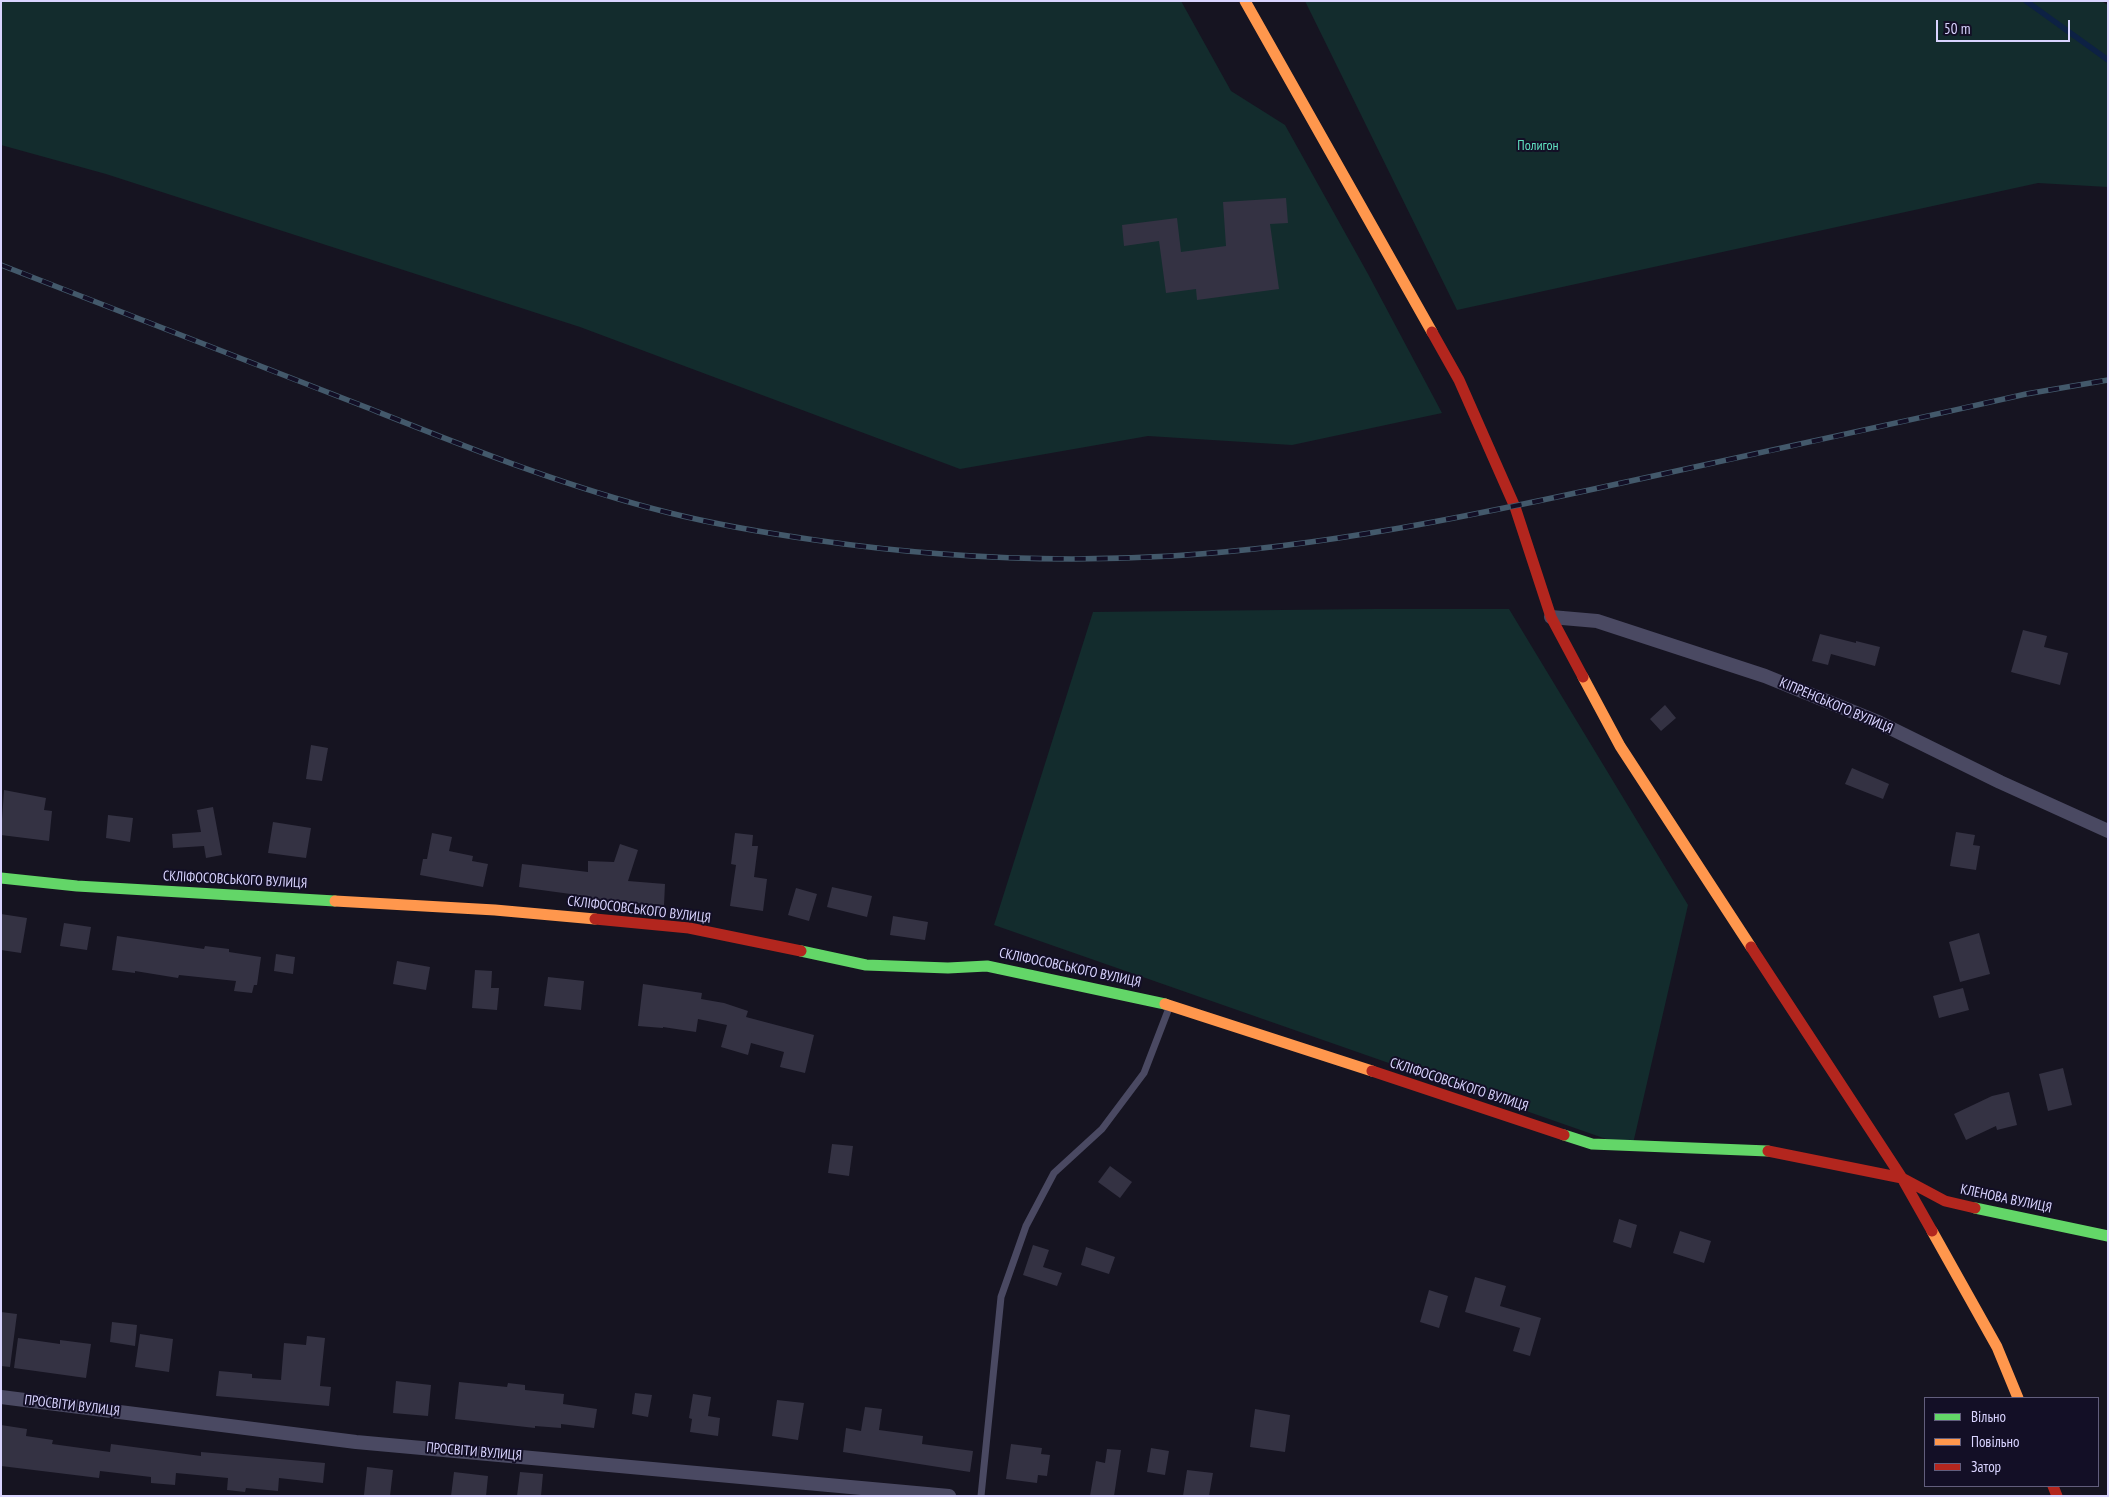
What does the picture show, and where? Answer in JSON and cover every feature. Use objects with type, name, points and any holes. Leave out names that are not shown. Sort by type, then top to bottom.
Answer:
[{"type":"street","points":[[1245,1],[1459,380],[1515,507],[1551,618],[1620,746],[1902,1178],[1997,1346],[2018,1397]]},
{"type":"street","name":"КІПРЕНСЬКОГО ВУЛИЦЯ","points":[[1551,618],[1597,621],[1765,676],[1878,722],[2000,782],[2108,831]]},
{"type":"street","name":"СКЛІФОСОВСЬКОГО ВУЛИЦЯ","points":[[1,878],[77,886],[495,910],[688,928],[866,965],[948,968],[988,966],[1170,1005],[1592,1144],[1776,1151],[1902,1178]]},
{"type":"street","name":"КЛЕНОВА ВУЛИЦЯ","points":[[1902,1178],[1945,1201],[2108,1236]]},
{"type":"street","name":"ПРОСВІТИ ВУЛИЦЯ","points":[[1,1397],[356,1442],[949,1496]]},
{"type":"lane","points":[[981,1496],[1001,1297],[1026,1226],[1054,1173],[1102,1129],[1144,1073],[1170,1005]]},
{"type":"green space","points":[[1,1],[1181,1],[1231,91],[1285,125],[1368,274],[1442,413],[1292,445],[1148,436],[960,469],[580,327],[106,174],[1,145]]},
{"type":"green space","name":"Полигон","points":[[1305,1],[2101,1],[2108,5],[2108,187],[2038,183],[1457,310]]},
{"type":"green space","points":[[1509,609],[1688,905],[1632,1148],[994,925],[1093,612]]},
{"type":"building","points":[[1286,198],[1288,223],[1270,224],[1279,289],[1197,300],[1196,289],[1166,293],[1159,241],[1124,246],[1122,225],[1177,218],[1181,252],[1226,246],[1223,202]]},
{"type":"building","points":[[2023,630],[2047,636],[2044,647],[2068,653],[2060,685],[2011,672]]},
{"type":"building","points":[[1820,634],[1880,647],[1875,666],[1831,654],[1828,665],[1812,661]]},
{"type":"building","points":[[1665,705],[1676,718],[1661,731],[1650,719]]},
{"type":"building","points":[[311,745],[328,748],[322,781],[306,779]]},
{"type":"building","points":[[1852,768],[1889,784],[1883,799],[1845,784]]},
{"type":"building","points":[[4,790],[46,798],[44,810],[52,811],[49,841],[1,835]]},
{"type":"building","points":[[213,807],[222,855],[206,858],[204,846],[173,848],[172,834],[201,832],[197,810]]},
{"type":"building","points":[[108,815],[133,818],[130,842],[106,838]]},
{"type":"building","points":[[273,822],[311,828],[306,858],[268,853]]},
{"type":"building","points":[[1956,832],[1975,835],[1973,845],[1980,846],[1976,870],[1950,866]]},
{"type":"building","points":[[432,833],[452,837],[449,851],[473,856],[472,861],[488,864],[483,887],[420,875],[423,859],[427,859]]},
{"type":"building","points":[[735,833],[753,835],[752,846],[758,846],[754,877],[767,879],[763,911],[730,906],[736,865],[731,864]]},
{"type":"building","points":[[620,844],[638,850],[628,881],[665,884],[664,905],[578,899],[578,895],[519,887],[522,864],[588,872],[588,861],[614,862]]},
{"type":"building","points":[[832,887],[872,896],[867,917],[827,907]]},
{"type":"building","points":[[796,888],[817,894],[809,921],[788,915]]},
{"type":"building","points":[[1,914],[27,918],[21,953],[1,950]]},
{"type":"building","points":[[893,916],[928,922],[925,940],[890,935]]},
{"type":"building","points":[[64,923],[91,927],[87,950],[60,946]]},
{"type":"building","points":[[1979,933],[1990,974],[1960,982],[1949,942]]},
{"type":"building","points":[[117,936],[204,949],[205,946],[229,949],[229,952],[261,957],[257,985],[254,985],[252,993],[234,991],[236,981],[179,975],[178,978],[135,971],[135,973],[112,970]]},
{"type":"building","points":[[276,954],[295,957],[293,974],[274,971]]},
{"type":"building","points":[[397,961],[430,967],[426,990],[393,984]]},
{"type":"building","points":[[475,970],[492,971],[491,988],[499,988],[497,1010],[472,1008]]},
{"type":"building","points":[[548,977],[584,981],[581,1010],[544,1006]]},
{"type":"building","points":[[643,984],[702,993],[701,999],[724,1003],[748,1011],[746,1017],[814,1035],[805,1073],[780,1067],[784,1052],[751,1043],[748,1055],[721,1047],[727,1025],[698,1019],[696,1032],[663,1027],[638,1026]]},
{"type":"building","points":[[1963,988],[1969,1010],[1939,1018],[1933,996]]},
{"type":"building","points":[[2063,1068],[2072,1105],[2048,1111],[2039,1074]]},
{"type":"building","points":[[2009,1092],[2017,1125],[1997,1130],[1996,1126],[1966,1140],[1954,1114],[1992,1096]]},
{"type":"building","points":[[832,1144],[853,1146],[849,1176],[828,1173]]},
{"type":"building","points":[[1110,1166],[1132,1182],[1120,1198],[1098,1182]]},
{"type":"building","points":[[1619,1219],[1637,1225],[1631,1248],[1613,1242]]},
{"type":"building","points":[[1680,1231],[1711,1241],[1704,1263],[1673,1253]]},
{"type":"building","points":[[1033,1245],[1049,1250],[1043,1267],[1062,1273],[1057,1286],[1023,1275]]},
{"type":"building","points":[[1086,1247],[1115,1257],[1109,1274],[1081,1265]]},
{"type":"building","points":[[1475,1277],[1506,1286],[1500,1306],[1541,1318],[1530,1356],[1513,1351],[1520,1328],[1465,1312]]},
{"type":"building","points":[[1429,1290],[1448,1296],[1439,1328],[1420,1322]]},
{"type":"building","points":[[1,1312],[17,1314],[10,1367],[1,1366]]},
{"type":"building","points":[[112,1322],[137,1325],[135,1346],[110,1342]]},
{"type":"building","points":[[140,1334],[173,1339],[169,1372],[135,1367]]},
{"type":"building","points":[[307,1336],[325,1338],[320,1386],[331,1387],[329,1406],[216,1396],[219,1371],[252,1374],[252,1378],[281,1380],[284,1343],[306,1345]]},
{"type":"building","points":[[18,1338],[60,1344],[60,1340],[91,1344],[86,1378],[14,1368]]},
{"type":"building","points":[[396,1381],[431,1385],[428,1416],[393,1413]]},
{"type":"building","points":[[459,1382],[507,1387],[508,1383],[525,1385],[525,1390],[564,1394],[563,1404],[597,1409],[594,1428],[561,1424],[561,1428],[535,1426],[535,1428],[455,1419]]},
{"type":"building","points":[[635,1393],[652,1395],[648,1417],[632,1414]]},
{"type":"building","points":[[693,1394],[711,1397],[708,1416],[720,1418],[718,1436],[690,1432],[692,1419],[689,1418]]},
{"type":"building","points":[[777,1400],[804,1403],[798,1440],[772,1436]]},
{"type":"building","points":[[865,1407],[882,1409],[879,1430],[923,1436],[922,1444],[973,1451],[970,1472],[843,1452],[846,1428],[861,1431]]},
{"type":"building","points":[[1255,1409],[1290,1415],[1285,1452],[1250,1447]]},
{"type":"building","points":[[1,1425],[27,1429],[26,1436],[53,1440],[52,1444],[110,1452],[111,1444],[201,1456],[201,1452],[325,1463],[323,1483],[279,1478],[278,1491],[246,1488],[245,1492],[227,1490],[228,1478],[176,1473],[175,1485],[151,1483],[151,1477],[100,1471],[99,1478],[1,1466]]},
{"type":"building","points":[[1011,1444],[1042,1448],[1041,1454],[1050,1455],[1047,1476],[1038,1475],[1037,1483],[1006,1479]]},
{"type":"building","points":[[1151,1448],[1169,1451],[1165,1475],[1147,1472]]},
{"type":"building","points":[[1107,1449],[1121,1450],[1114,1496],[1090,1496],[1096,1461],[1105,1463]]},
{"type":"building","points":[[367,1467],[393,1470],[390,1496],[364,1495]]},
{"type":"building","points":[[1187,1470],[1213,1473],[1209,1496],[1183,1496]]},
{"type":"building","points":[[454,1472],[488,1476],[486,1496],[451,1496]]},
{"type":"building","points":[[520,1472],[543,1474],[541,1496],[517,1496]]},
{"type":"waterway","points":[[2026,1],[2108,60]]},
{"type":"railway","points":[[1,265],[477,451],[631,503],[706,521],[797,537],[903,551],[992,557],[1082,559],[1229,552],[1400,528],[1457,518],[2026,394],[2108,380]]},
{"type":"traffic: fast","points":[[1,878],[77,886],[335,901]]},
{"type":"traffic: fast","points":[[801,951],[866,965],[948,968],[987,966],[1165,1004]]},
{"type":"traffic: fast","points":[[1564,1135],[1592,1144],[1768,1151]]},
{"type":"traffic: fast","points":[[1975,1208],[2108,1236]]},
{"type":"traffic: slow","points":[[1245,1],[1432,332]]},
{"type":"traffic: slow","points":[[1583,677],[1620,746],[1751,947]]},
{"type":"traffic: slow","points":[[335,901],[495,910],[595,919]]},
{"type":"traffic: slow","points":[[1165,1004],[1372,1071]]},
{"type":"traffic: slow","points":[[1932,1231],[1997,1347],[2018,1397]]},
{"type":"traffic: jam","points":[[1432,332],[1459,380],[1515,507],[1551,617],[1583,677]]},
{"type":"traffic: jam","points":[[595,919],[689,928],[801,951]]},
{"type":"traffic: jam","points":[[1751,947],[1902,1178],[1932,1231]]},
{"type":"traffic: jam","points":[[1372,1071],[1564,1135]]},
{"type":"traffic: jam","points":[[1768,1151],[1902,1178],[1945,1201],[1975,1208]]},
{"type":"traffic: jam","points":[[2053,1487],[2057,1496]]}]
